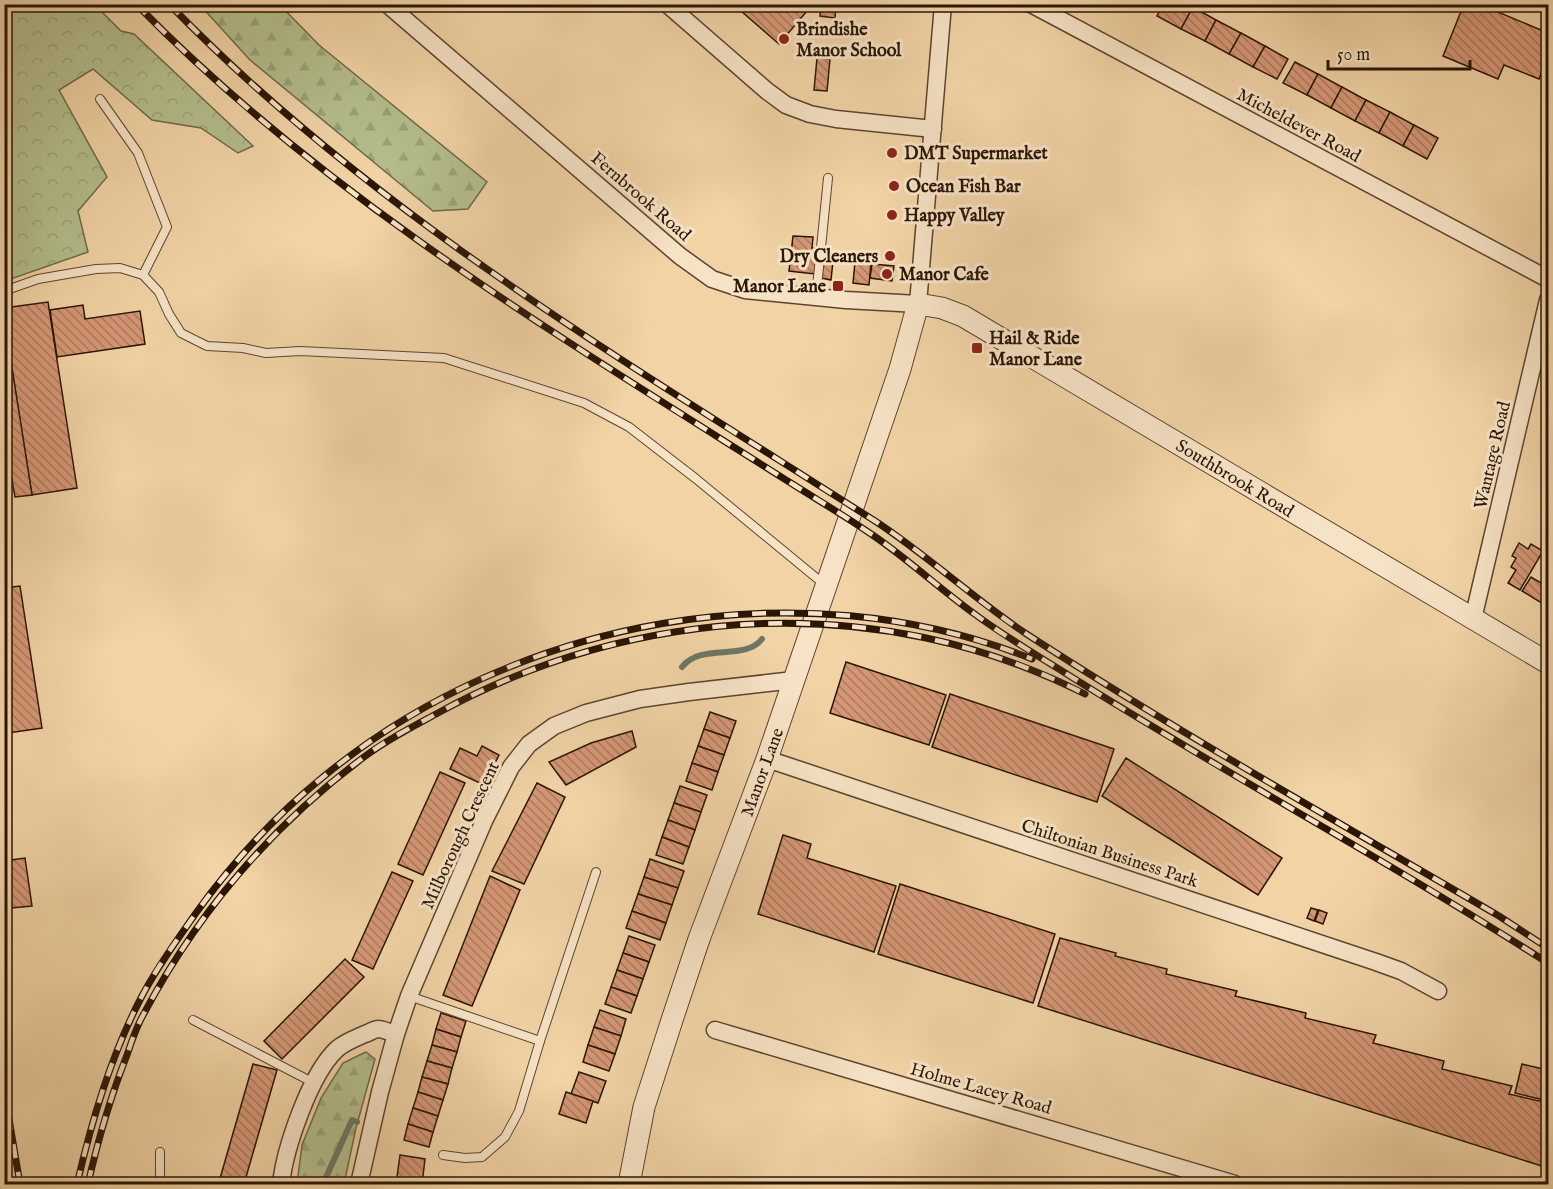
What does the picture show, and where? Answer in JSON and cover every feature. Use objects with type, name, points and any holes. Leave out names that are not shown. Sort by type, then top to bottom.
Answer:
[{"type":"street","name":"Fernbrook Road","points":[[387,4],[681,256],[712,279],[745,290],[918,304]]},
{"type":"street","points":[[667,4],[786,105],[810,114],[836,119],[933,129]]},
{"type":"street","name":"Manor Lane","points":[[629,1185],[644,1107],[699,939],[767,759],[900,369],[918,304],[943,4]]},
{"type":"street","name":"Micheldever Road","points":[[1031,4],[1548,279]]},
{"type":"street","name":"Wantage Road","points":[[1473,619],[1548,300]]},
{"type":"street","name":"Southbrook Road","points":[[918,304],[942,308],[963,316],[1548,663]]},
{"type":"street","name":"Milborough Crescent","points":[[359,1185],[380,1092],[409,996],[484,821],[511,768],[529,744],[554,726],[586,713],[640,699],[794,680]]},
{"type":"street","name":"Chiltonian Business Park","points":[[767,759],[1376,962],[1401,971],[1438,991]]},
{"type":"street","points":[[281,1185],[289,1148],[314,1083],[337,1049],[354,1038],[378,1029],[396,1034]]},
{"type":"street","name":"Holme Lacey Road","points":[[715,1030],[1235,1185]]},
{"type":"lane","points":[[100,99],[138,153],[167,227],[143,275]]},
{"type":"lane","points":[[816,297],[828,178]]},
{"type":"lane","points":[[4,291],[38,279],[96,269],[120,268],[143,275],[159,292],[169,314],[182,333],[207,346],[243,348],[266,353],[300,351],[444,358],[584,403],[629,427],[695,478],[825,586]]},
{"type":"lane","points":[[443,1155],[465,1158],[482,1157],[505,1137],[519,1111],[596,872]]},
{"type":"lane","points":[[409,996],[540,1041]]},
{"type":"lane","points":[[193,1020],[314,1083]]},
{"type":"lane","points":[[160,1152],[160,1185]]},
{"type":"green space","points":[[4,5],[95,5],[121,31],[134,34],[253,146],[238,153],[201,128],[152,120],[93,69],[59,90],[107,177],[78,211],[88,252],[5,281]]},
{"type":"green space","points":[[200,5],[280,5],[319,45],[487,182],[468,209],[433,211],[250,60]]},
{"type":"green space","points":[[366,1052],[375,1059],[356,1128],[344,1184],[297,1184],[302,1145],[321,1098],[343,1063]]},
{"type":"building","points":[[733,4],[813,4],[779,44]]},
{"type":"building","points":[[821,4],[836,4],[835,18],[820,16]]},
{"type":"building","points":[[1163,4],[1187,4],[1193,7],[1181,29],[1157,16]]},
{"type":"building","points":[[1464,4],[1479,4],[1548,33],[1548,56],[1539,79],[1504,65],[1498,79],[1443,56]]},
{"type":"building","points":[[1193,7],[1216,20],[1205,41],[1181,29]]},
{"type":"building","points":[[1216,20],[1241,33],[1229,54],[1205,41]]},
{"type":"building","points":[[1241,33],[1265,46],[1253,67],[1229,54]]},
{"type":"building","points":[[1265,46],[1288,59],[1277,79],[1253,67]]},
{"type":"building","points":[[817,58],[830,59],[827,91],[814,90]]},
{"type":"building","points":[[1295,62],[1318,74],[1307,95],[1283,83]]},
{"type":"building","points":[[1318,74],[1342,87],[1331,108],[1307,95]]},
{"type":"building","points":[[1342,87],[1366,100],[1355,121],[1331,108]]},
{"type":"building","points":[[1366,100],[1390,112],[1379,133],[1355,121]]},
{"type":"building","points":[[1390,112],[1414,125],[1403,146],[1379,133]]},
{"type":"building","points":[[1414,125],[1438,138],[1427,159],[1403,146]]},
{"type":"building","points":[[793,236],[813,237],[812,248],[818,249],[815,274],[789,271]]},
{"type":"building","points":[[823,260],[833,261],[831,280],[821,278]]},
{"type":"building","points":[[855,262],[871,263],[869,285],[853,283]]},
{"type":"building","points":[[872,264],[894,266],[892,281],[870,278]]},
{"type":"building","points":[[48,302],[77,488],[32,495],[4,308]]},
{"type":"building","points":[[83,305],[85,319],[140,311],[145,344],[57,357],[50,310]]},
{"type":"building","points":[[4,336],[7,336],[32,495],[15,497],[4,436]]},
{"type":"building","points":[[1519,543],[1528,549],[1531,544],[1543,551],[1520,590],[1508,583],[1516,570],[1511,567],[1516,558],[1512,556]]},
{"type":"building","points":[[1548,572],[1548,607],[1522,591],[1531,577],[1541,583]]},
{"type":"building","points":[[20,586],[42,728],[8,733],[4,712],[4,588]]},
{"type":"building","points":[[846,662],[946,695],[929,745],[830,713]]},
{"type":"building","points":[[950,694],[1114,749],[1097,802],[932,747]]},
{"type":"building","points":[[710,712],[736,721],[730,738],[704,729]]},
{"type":"building","points":[[704,729],[730,738],[724,755],[698,746]]},
{"type":"building","points":[[632,731],[636,747],[566,785],[549,762],[591,743]]},
{"type":"building","points":[[482,746],[499,755],[484,785],[450,769],[460,748],[477,756]]},
{"type":"building","points":[[698,746],[724,755],[718,772],[692,763]]},
{"type":"building","points":[[1126,758],[1282,858],[1258,895],[1102,796]]},
{"type":"building","points":[[692,763],[718,772],[712,790],[686,781]]},
{"type":"building","points":[[440,772],[465,783],[423,875],[398,864]]},
{"type":"building","points":[[537,783],[565,797],[524,884],[492,871]]},
{"type":"building","points":[[680,786],[707,795],[701,812],[674,803]]},
{"type":"building","points":[[674,803],[701,812],[695,830],[668,820]]},
{"type":"building","points":[[668,820],[695,830],[689,847],[662,837]]},
{"type":"building","points":[[783,835],[811,844],[807,858],[896,886],[874,952],[758,914]]},
{"type":"building","points":[[662,837],[689,847],[683,864],[656,855]]},
{"type":"building","points":[[25,858],[32,906],[11,908],[4,861]]},
{"type":"building","points":[[650,859],[684,871],[678,888],[644,877]]},
{"type":"building","points":[[392,872],[413,881],[373,969],[352,960]]},
{"type":"building","points":[[490,876],[520,890],[472,1006],[443,995]]},
{"type":"building","points":[[644,877],[678,888],[672,905],[638,894]]},
{"type":"building","points":[[900,884],[1055,934],[1033,1003],[878,954]]},
{"type":"building","points":[[638,894],[672,905],[666,923],[632,911]]},
{"type":"building","points":[[1311,908],[1318,910],[1314,921],[1307,918]]},
{"type":"building","points":[[1319,910],[1327,913],[1323,924],[1315,921]]},
{"type":"building","points":[[632,911],[666,923],[660,940],[626,928]]},
{"type":"building","points":[[629,936],[655,945],[649,962],[623,953]]},
{"type":"building","points":[[1060,938],[1116,953],[1115,956],[1167,969],[1166,974],[1237,991],[1235,996],[1306,1013],[1305,1018],[1376,1035],[1373,1043],[1444,1061],[1442,1069],[1512,1086],[1509,1094],[1548,1103],[1548,1168],[1038,1006]]},
{"type":"building","points":[[623,953],[649,962],[643,979],[617,970]]},
{"type":"building","points":[[345,959],[364,977],[282,1059],[264,1041]]},
{"type":"building","points":[[617,970],[643,979],[637,996],[611,987]]},
{"type":"building","points":[[611,987],[637,996],[631,1013],[605,1004]]},
{"type":"building","points":[[600,1010],[626,1019],[621,1036],[594,1027]]},
{"type":"building","points":[[441,1013],[466,1021],[461,1037],[436,1029]]},
{"type":"building","points":[[594,1027],[621,1036],[615,1054],[588,1045]]},
{"type":"building","points":[[436,1029],[461,1037],[457,1052],[432,1045]]},
{"type":"building","points":[[432,1045],[457,1052],[452,1068],[427,1061]]},
{"type":"building","points":[[588,1045],[615,1054],[609,1071],[583,1062]]},
{"type":"building","points":[[427,1061],[452,1068],[448,1084],[422,1077]]},
{"type":"building","points":[[253,1064],[277,1070],[244,1184],[219,1182]]},
{"type":"building","points":[[1522,1064],[1548,1070],[1548,1101],[1515,1093]]},
{"type":"building","points":[[579,1072],[606,1081],[598,1103],[571,1094]]},
{"type":"building","points":[[422,1077],[448,1084],[443,1100],[418,1092]]},
{"type":"building","points":[[418,1092],[443,1100],[438,1116],[413,1108]]},
{"type":"building","points":[[566,1092],[593,1101],[586,1123],[559,1114]]},
{"type":"building","points":[[413,1108],[438,1116],[433,1132],[408,1124]]},
{"type":"building","points":[[408,1124],[433,1132],[429,1147],[404,1140]]},
{"type":"building","points":[[400,1155],[425,1159],[422,1184],[396,1184]]},
{"type":"waterway","points":[[682,667],[700,655],[745,650],[762,639]]},
{"type":"waterway","points":[[323,1184],[352,1120],[357,1122]]},
{"type":"railway","points":[[136,4],[210,75],[287,141],[368,204],[536,321],[864,529],[1018,644],[1548,963]]},
{"type":"railway","points":[[169,4],[248,80],[331,152],[418,219],[507,283],[690,404],[875,521],[1025,633],[1201,742],[1499,916],[1548,948]]},
{"type":"railway","points":[[77,1184],[96,1112],[121,1041],[148,985],[175,943],[224,876],[271,824],[323,777],[399,722],[482,678],[571,645],[662,624],[756,614],[850,616],[943,631],[1032,659]]},
{"type":"railway","points":[[88,1184],[110,1103],[139,1024],[185,944],[238,876],[297,813],[364,757],[399,734],[436,714],[513,677],[593,650],[675,632],[758,624],[842,626],[925,638],[1006,660],[1085,694]]},
{"type":"railway","points":[[4,1089],[20,1184]]},
{"type":"railway","points":[[4,1176],[6,1184]]},
{"type":"place","name":"Brindishe Manor School","points":[[784,39]]},
{"type":"place","name":"DMT Supermarket","points":[[892,153]]},
{"type":"place","name":"Ocean Fish Bar","points":[[894,186]]},
{"type":"place","name":"Happy Valley","points":[[892,215]]},
{"type":"place","name":"Dry Cleaners","points":[[890,256]]},
{"type":"place","name":"Manor Cafe","points":[[887,274]]},
{"type":"place","name":"Manor Lane","points":[[838,286]]},
{"type":"place","name":"Hail & Ride Manor Lane","points":[[977,348]]}]
